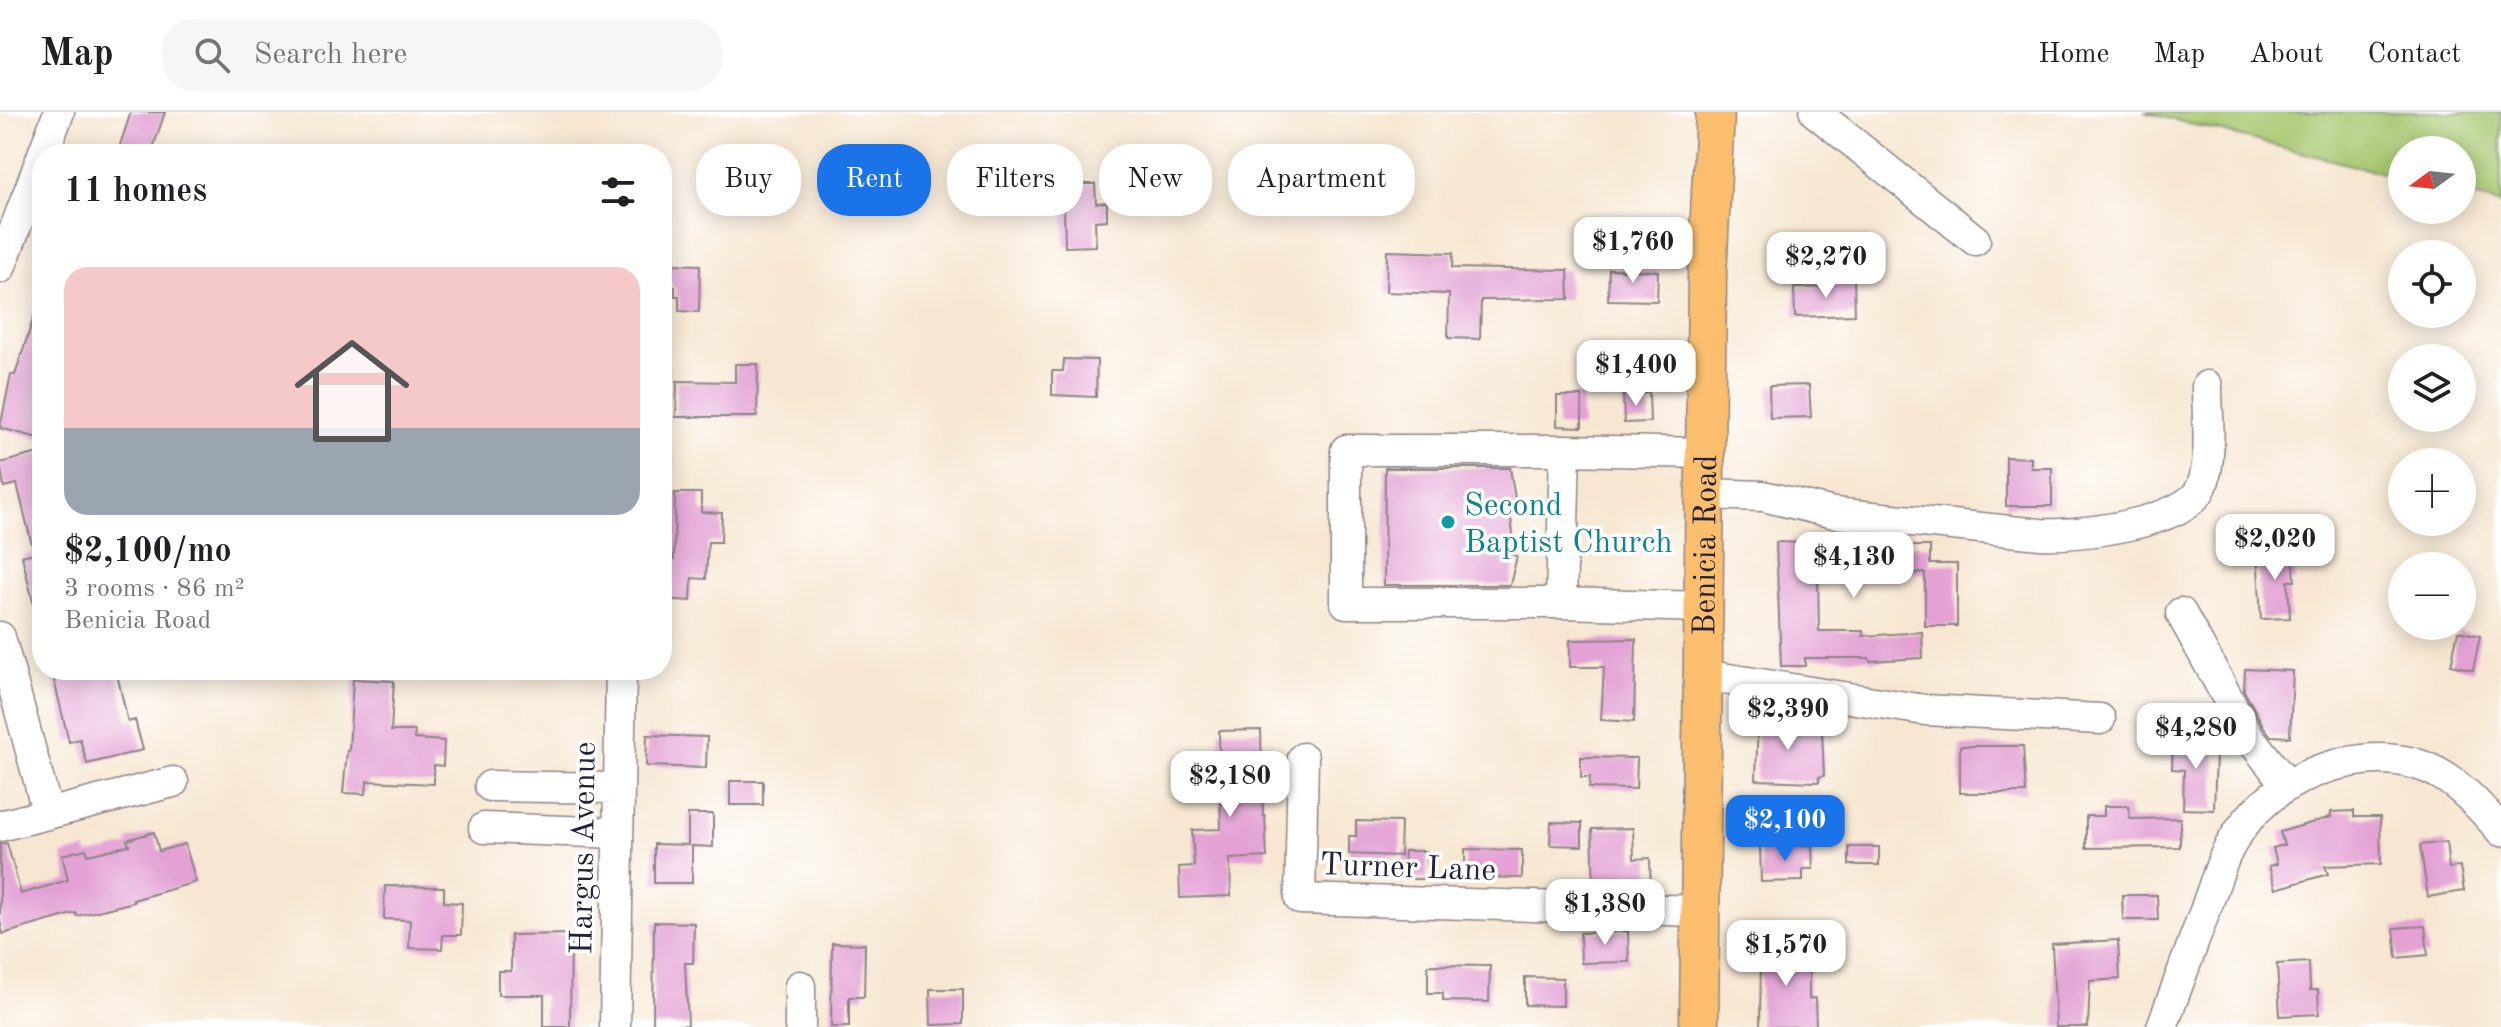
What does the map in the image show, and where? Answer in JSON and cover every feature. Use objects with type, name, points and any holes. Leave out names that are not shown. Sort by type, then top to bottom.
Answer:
[{"type":"main road","name":"Benicia Road","points":[[1699,1027],[1707,276],[1715,112]]},
{"type":"street","points":[[46,144],[59,112]]},
{"type":"street","points":[[1815,112],[1975,240]]},
{"type":"street","points":[[0,268],[32,182]]},
{"type":"street","points":[[1705,494],[1763,496],[1834,513],[2040,534],[2068,536],[2104,530],[2180,509],[2201,489],[2207,463],[2207,386]]},
{"type":"street","points":[[1704,607],[1561,603],[1346,603],[1346,450],[1705,453]]},
{"type":"street","points":[[1561,603],[1565,450]]},
{"type":"street","points":[[2181,613],[2249,737],[2286,784]]},
{"type":"street","points":[[0,637],[48,814]]},
{"type":"street","points":[[1703,675],[1925,710],[2100,719]]},
{"type":"street","name":"Hargus Avenue","points":[[615,1027],[621,680]]},
{"type":"street","name":"Turner Lane","points":[[1303,758],[1300,899],[1701,911]]},
{"type":"street","points":[[2162,1027],[2226,855],[2251,818],[2286,784],[2325,767],[2375,759],[2420,765],[2461,786],[2501,831]]},
{"type":"street","points":[[0,826],[173,782]]},
{"type":"street","points":[[490,786],[618,788]]},
{"type":"street","points":[[484,828],[618,833]]},
{"type":"street","points":[[800,986],[800,1027]]},
{"type":"green space","points":[[2144,112],[2501,112],[2501,204],[2476,198],[2476,136],[2388,136],[2388,174]]},
{"type":"building","points":[[131,112],[165,112],[154,144],[120,144]]},
{"type":"building","points":[[1083,184],[1095,184],[1099,216],[1107,216],[1107,220],[1095,221],[1096,246],[1065,247],[1064,216],[1083,216]]},
{"type":"building","points":[[1387,251],[1453,253],[1452,268],[1568,270],[1569,299],[1481,300],[1480,339],[1448,338],[1449,294],[1386,292]]},
{"type":"building","points":[[672,264],[700,265],[699,312],[679,311],[679,296],[675,296],[675,287],[672,287]]},
{"type":"building","points":[[1609,269],[1658,271],[1657,301],[1608,300]]},
{"type":"building","points":[[1854,279],[1855,315],[1795,317],[1794,288],[1831,287],[1830,280]]},
{"type":"building","points":[[32,323],[32,436],[0,428],[11,374],[15,375]]},
{"type":"building","points":[[1064,359],[1097,360],[1096,397],[1052,395],[1052,371],[1063,371]]},
{"type":"building","points":[[735,364],[758,364],[757,417],[676,417],[677,381],[735,382]]},
{"type":"building","points":[[1809,385],[1811,417],[1770,418],[1769,386]]},
{"type":"building","points":[[1623,393],[1649,393],[1650,422],[1624,423]]},
{"type":"building","points":[[1557,396],[1582,396],[1582,427],[1557,426]]},
{"type":"building","points":[[32,455],[32,545],[17,484],[4,487],[0,463]]},
{"type":"building","points":[[2006,457],[2031,458],[2031,468],[2052,468],[2052,506],[2006,506]]},
{"type":"building","name":"Second Baptist Church","points":[[1385,468],[1510,468],[1517,510],[1510,512],[1513,533],[1509,554],[1517,556],[1510,585],[1384,585]]},
{"type":"building","points":[[675,493],[701,493],[701,512],[722,513],[721,542],[708,542],[706,579],[692,578],[691,601],[672,600]]},
{"type":"building","points":[[1776,542],[1808,543],[1807,546],[1930,546],[1930,564],[1957,564],[1957,626],[1925,626],[1925,573],[1818,573],[1819,631],[1863,631],[1863,636],[1922,632],[1923,658],[1870,661],[1869,658],[1805,658],[1805,666],[1781,666]]},
{"type":"building","points":[[2293,548],[2295,581],[2288,581],[2290,618],[2261,619],[2257,550]]},
{"type":"building","points":[[32,554],[32,598],[22,556]]},
{"type":"building","points":[[2476,635],[2480,636],[2473,670],[2451,665],[2456,640],[2476,640]]},
{"type":"building","points":[[1636,639],[1634,722],[1601,720],[1604,667],[1570,667],[1570,640]]},
{"type":"building","points":[[2245,669],[2293,671],[2290,737],[2271,736],[2264,727],[2244,691]]},
{"type":"building","points":[[54,680],[118,680],[128,722],[135,720],[143,750],[87,764],[80,739],[69,742]]},
{"type":"building","points":[[353,680],[394,681],[391,731],[415,731],[414,739],[444,741],[443,766],[434,765],[434,784],[367,781],[366,794],[343,793]]},
{"type":"building","points":[[1758,715],[1783,715],[1783,731],[1822,729],[1824,776],[1819,777],[1819,782],[1756,780]]},
{"type":"building","points":[[1261,730],[1267,857],[1230,859],[1231,896],[1180,898],[1179,867],[1194,866],[1192,830],[1221,829],[1219,731]]},
{"type":"building","points":[[647,735],[707,737],[706,768],[646,766]]},
{"type":"building","points":[[2173,736],[2210,737],[2209,754],[2216,754],[2214,810],[2183,809],[2184,770],[2172,769]]},
{"type":"building","points":[[1960,746],[2023,746],[2026,793],[1960,793]]},
{"type":"building","points":[[1581,757],[1637,758],[1636,789],[1589,788],[1590,777],[1581,777]]},
{"type":"building","points":[[730,781],[763,781],[763,805],[730,805]]},
{"type":"building","points":[[2104,806],[2129,806],[2130,819],[2180,818],[2180,847],[2086,848],[2086,816],[2104,816]]},
{"type":"building","points":[[2354,811],[2354,817],[2380,817],[2381,864],[2325,866],[2328,874],[2276,889],[2269,866],[2277,864],[2273,848],[2284,845],[2280,832],[2331,817],[2331,812]]},
{"type":"building","points":[[688,814],[713,814],[713,847],[692,846],[692,883],[654,883],[654,844],[688,845]]},
{"type":"building","points":[[1356,821],[1401,822],[1400,856],[1349,854],[1349,836],[1356,836]]},
{"type":"building","points":[[1551,822],[1582,823],[1582,846],[1550,845]]},
{"type":"building","points":[[1633,828],[1634,859],[1650,858],[1651,892],[1594,890],[1592,829]]},
{"type":"building","points":[[154,832],[159,851],[185,844],[196,882],[134,902],[77,916],[76,913],[3,934],[0,921],[0,844],[7,843],[21,894],[68,880],[62,855],[86,849],[88,855],[129,845],[127,840]]},
{"type":"building","points":[[2446,842],[2449,868],[2460,867],[2464,891],[2428,897],[2420,845]]},
{"type":"building","points":[[1812,845],[1813,869],[1803,869],[1803,881],[1761,882],[1760,846]]},
{"type":"building","points":[[1849,847],[1879,847],[1879,865],[1849,865]]},
{"type":"building","points":[[1465,849],[1522,850],[1522,878],[1465,877]]},
{"type":"building","points":[[1404,851],[1427,851],[1427,879],[1403,879]]},
{"type":"building","points":[[385,886],[444,887],[444,902],[462,903],[461,935],[443,935],[442,949],[409,948],[410,920],[384,919]]},
{"type":"building","points":[[2122,895],[2157,895],[2158,920],[2123,920]]},
{"type":"building","points":[[654,922],[694,923],[693,963],[685,963],[688,1025],[653,1026]]},
{"type":"building","points":[[2425,926],[2428,955],[2397,958],[2394,928]]},
{"type":"building","points":[[1628,931],[1629,962],[1581,963],[1580,933]]},
{"type":"building","points":[[571,934],[570,1027],[544,1027],[544,995],[498,995],[498,971],[511,971],[511,935]]},
{"type":"building","points":[[2118,940],[2120,979],[2090,981],[2088,1027],[2056,1027],[2052,944]]},
{"type":"building","points":[[832,943],[865,944],[864,997],[849,997],[849,1027],[831,1027]]},
{"type":"building","points":[[1761,946],[1809,947],[1809,999],[1815,998],[1816,1027],[1760,1027]]},
{"type":"building","points":[[2309,962],[2310,990],[2318,990],[2319,1014],[2280,1016],[2277,964]]},
{"type":"building","points":[[1428,965],[1490,966],[1489,1002],[1443,1001],[1443,993],[1428,993]]},
{"type":"building","points":[[1525,977],[1563,978],[1563,1006],[1525,1005]]},
{"type":"building","points":[[930,989],[963,989],[963,1024],[931,1025]]},
{"type":"place","name":"Second Baptist Church","points":[[1448,522]]}]
